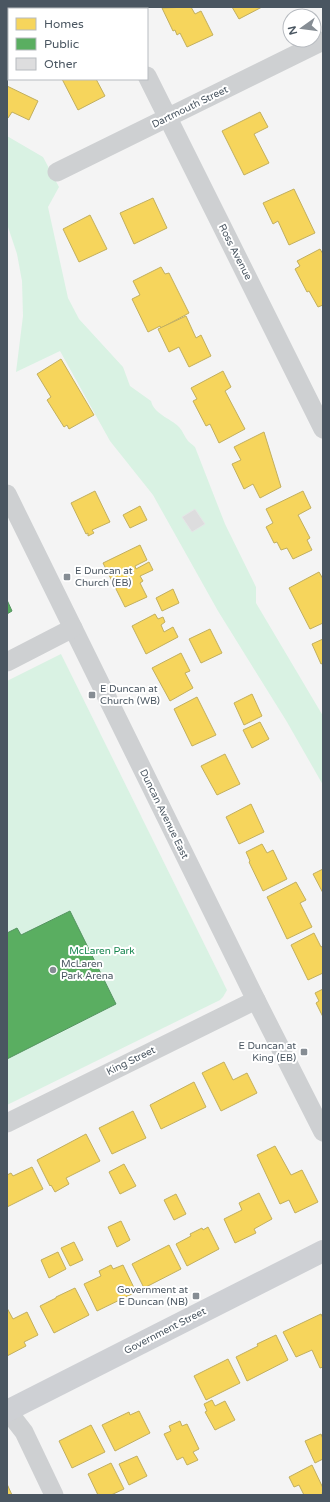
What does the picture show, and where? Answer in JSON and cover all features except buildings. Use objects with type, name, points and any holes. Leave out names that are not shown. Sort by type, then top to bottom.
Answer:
[{"type":"street","name":"Dartmouth Street","points":[[57,172],[323,41]]},
{"type":"street","name":"Ross Avenue","points":[[148,78],[323,429]]},
{"type":"street","name":"Duncan Avenue East","points":[[7,494],[256,1000],[323,1132]]},
{"type":"street","points":[[7,662],[73,628]]},
{"type":"street","name":"King Street","points":[[7,1123],[256,1000]]},
{"type":"street","name":"Government Street","points":[[7,1411],[323,1251]]},
{"type":"street","points":[[7,1411],[24,1432],[54,1495]]},
{"type":"green space","points":[[7,136],[43,157],[59,187],[48,207],[68,298],[79,319],[123,367],[130,386],[151,401],[159,413],[179,427],[188,441],[195,447],[225,524],[256,587],[256,603],[323,716],[323,785],[287,722],[218,611],[153,495],[110,441],[60,351],[16,372],[23,316],[22,281],[17,254],[7,224]]},
{"type":"green space","name":"McLaren Park","points":[[61,654],[227,990],[220,1000],[7,1105],[7,681]]},
{"type":"place","name":"E Duncan at Church (EB)","points":[[67,577]]},
{"type":"place","name":"E Duncan at Church (WB)","points":[[92,695]]},
{"type":"place","name":"McLaren Park Arena","points":[[53,970]]},
{"type":"place","name":"E Duncan at King (EB)","points":[[304,1052]]},
{"type":"place","name":"Government at E Duncan (NB)","points":[[196,1296]]}]
